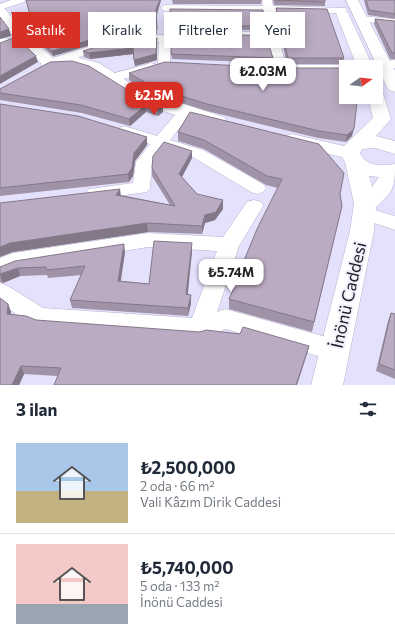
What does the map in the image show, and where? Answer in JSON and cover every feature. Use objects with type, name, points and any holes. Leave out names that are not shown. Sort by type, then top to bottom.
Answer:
[{"type":"main road","points":[[352,0],[395,87]]},
{"type":"main road","points":[[340,5],[362,60]]},
{"type":"main road","points":[[0,11],[9,40],[43,66],[72,61],[94,66],[114,78],[135,94],[186,112],[233,125]]},
{"type":"main road","points":[[355,153],[382,118],[378,104]]},
{"type":"main road","points":[[276,136],[355,153],[374,142],[395,148]]},
{"type":"main road","points":[[355,153],[361,166],[377,171],[394,171]]},
{"type":"main road","name":"İnönü Caddesi","points":[[331,384],[335,350],[362,231],[365,209],[355,153]]},
{"type":"main road","points":[[365,209],[394,171]]},
{"type":"street","points":[[0,7],[21,0]]},
{"type":"street","points":[[166,4],[340,5]]},
{"type":"street","points":[[224,5],[222,34],[250,35]]},
{"type":"street","points":[[360,18],[395,22]]},
{"type":"street","points":[[43,66],[121,40],[164,30]]},
{"type":"street","points":[[164,48],[164,63]]},
{"type":"street","points":[[275,48],[281,70]]},
{"type":"street","points":[[114,78],[164,63],[180,64]]},
{"type":"street","points":[[265,69],[339,69]]},
{"type":"street","points":[[78,195],[141,188],[144,162],[186,112]]},
{"type":"street","points":[[110,127],[197,153],[256,197],[229,245],[200,330]]},
{"type":"street","points":[[365,209],[395,222]]},
{"type":"street","points":[[0,267],[14,261],[148,240],[229,245]]},
{"type":"street","points":[[0,292],[39,317],[200,330],[225,319],[335,350]]},
{"type":"building","points":[[26,0],[160,0],[156,9],[157,29],[156,12],[88,12],[88,40],[80,43],[80,12],[29,12]]},
{"type":"building","points":[[275,0],[325,0],[325,2]]},
{"type":"building","points":[[366,0],[395,0],[395,14],[369,10]]},
{"type":"building","points":[[276,8],[327,9],[344,58],[288,58],[286,48],[305,48],[305,12],[277,12]]},
{"type":"building","points":[[170,9],[263,10],[263,12],[250,12],[250,26],[242,26],[242,12],[170,12]]},
{"type":"building","points":[[0,17],[9,29],[0,32]]},
{"type":"building","points":[[375,19],[395,21],[395,53],[392,53]]},
{"type":"building","points":[[242,35],[250,35],[250,48],[270,48],[273,58],[171,54],[171,48],[242,48]]},
{"type":"building","points":[[12,38],[12,48],[28,48],[36,56],[0,76],[0,43]]},
{"type":"building","points":[[157,38],[156,54],[134,60],[133,48],[156,48]]},
{"type":"building","points":[[49,48],[62,48],[52,51]]},
{"type":"building","points":[[93,48],[133,48],[89,53],[83,51]]},
{"type":"building","points":[[72,61],[89,66],[134,94],[163,105],[158,109],[146,105],[129,119],[81,105],[0,93],[0,89],[50,62]]},
{"type":"building","points":[[165,62],[282,68],[339,68],[339,104],[357,104],[354,129],[347,135],[319,131],[207,104],[153,87],[129,73]]},
{"type":"building","points":[[0,104],[78,116],[147,137],[134,153],[132,168],[128,174],[0,188]]},
{"type":"building","points":[[190,112],[319,144],[344,173],[340,194],[342,206],[314,322],[229,299],[245,263],[243,263],[257,229],[282,179],[267,176],[204,140],[178,132]]},
{"type":"building","points":[[164,142],[192,151],[179,174],[197,194],[223,200],[216,212],[205,215],[202,226],[147,223],[10,243],[0,247],[0,203],[120,189],[116,195],[175,206],[152,168],[153,156]]},
{"type":"building","points":[[154,241],[192,243],[186,294],[191,295],[188,308],[70,300],[85,266],[46,270],[46,267],[18,268],[0,274],[0,267],[15,261],[124,244],[118,281],[149,284]]},
{"type":"building","points":[[0,298],[8,304],[7,314],[26,316],[36,320],[200,332],[206,330],[240,334],[243,327],[309,346],[296,385],[54,385],[61,368],[21,366],[12,385],[0,385]]},
{"type":"building","points":[[391,313],[395,314],[395,370],[379,364]]}]
